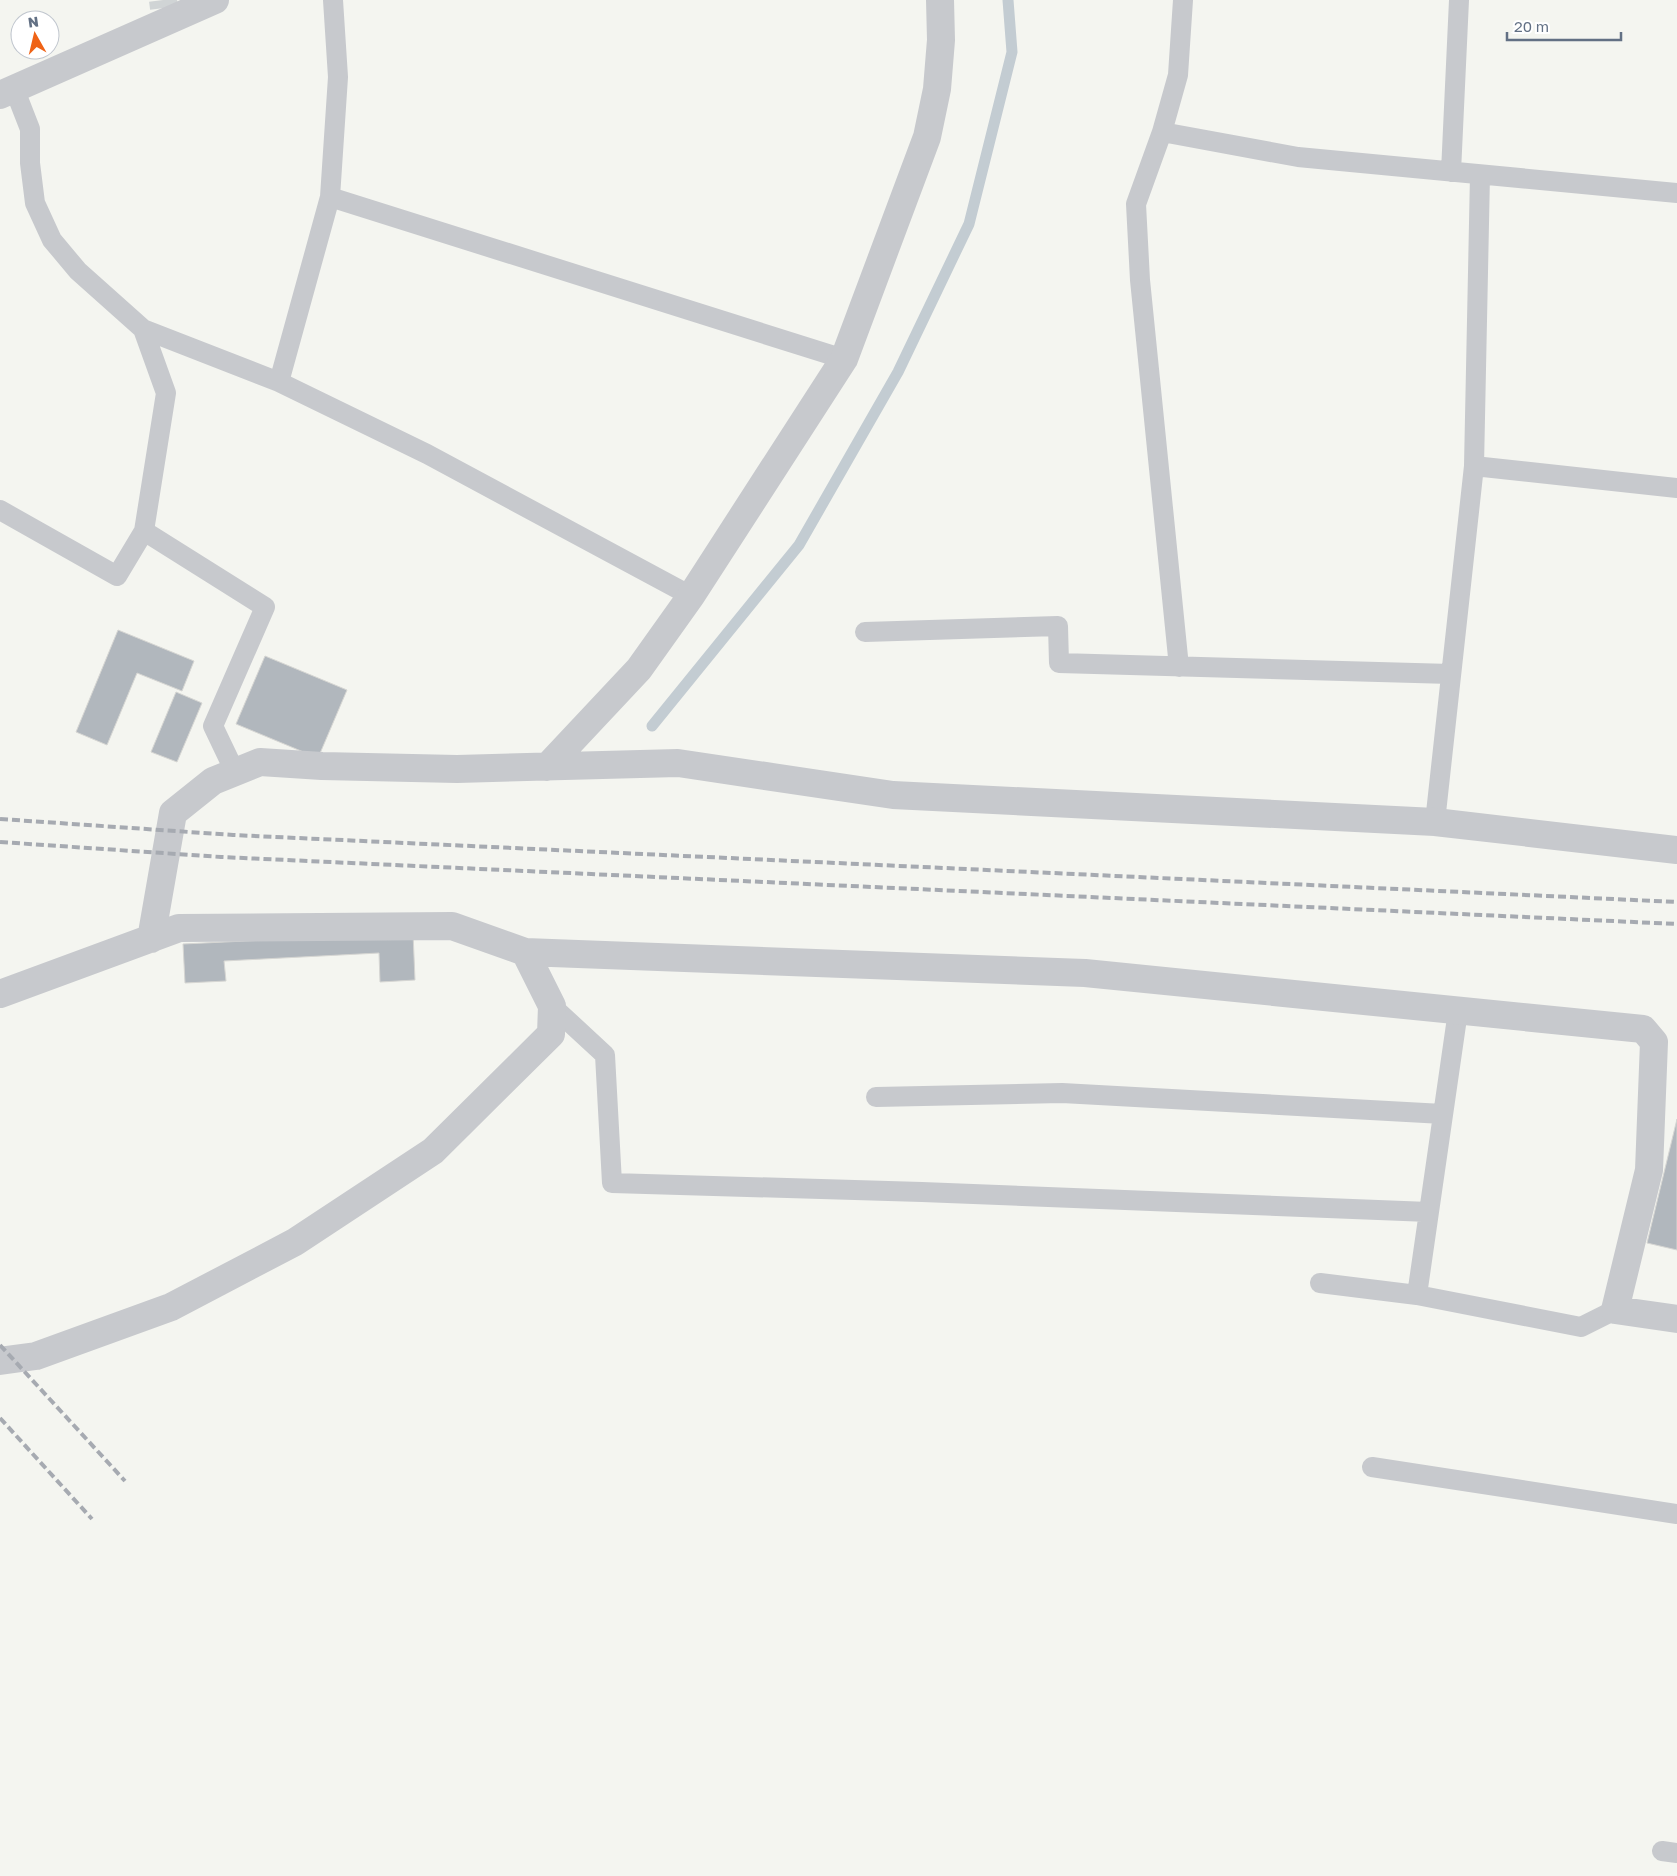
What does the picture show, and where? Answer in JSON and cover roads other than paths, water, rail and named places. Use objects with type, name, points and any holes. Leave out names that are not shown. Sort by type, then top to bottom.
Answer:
[{"type":"street","points":[[7,91],[164,15],[216,0]]},
{"type":"street","points":[[547,767],[639,669],[691,596],[844,359],[927,136],[937,89],[941,40],[940,0]]},
{"type":"street","points":[[150,939],[173,813],[213,781],[260,762],[322,766],[448,769],[678,763],[893,796],[1435,822],[1677,850]]},
{"type":"street","points":[[0,994],[179,928],[452,926],[525,952],[1085,973],[1643,1029],[1654,1042],[1649,1170],[1615,1310],[1677,1320]]},
{"type":"street","points":[[0,1361],[36,1356],[170,1307],[295,1242],[433,1151],[550,1034],[552,1006],[525,952]]},
{"type":"lane","points":[[279,382],[330,198],[338,77],[333,0]]},
{"type":"lane","points":[[1179,667],[1140,280],[1136,204],[1162,132],[1178,75],[1183,0]]},
{"type":"lane","points":[[1451,172],[1458,0]]},
{"type":"lane","points":[[7,91],[30,130],[30,163],[35,203],[52,240],[78,271],[143,329],[279,382],[427,454],[691,596]]},
{"type":"lane","points":[[1162,132],[1298,157],[1677,193]]},
{"type":"lane","points":[[1435,822],[1474,466],[1480,175]]},
{"type":"lane","points":[[330,198],[844,359]]},
{"type":"lane","points":[[0,510],[117,576],[144,532],[166,393],[143,329]]},
{"type":"lane","points":[[1474,466],[1677,488]]},
{"type":"lane","points":[[144,532],[264,607],[213,726],[235,772]]},
{"type":"lane","points":[[864,632],[1058,626],[1058,663],[1451,674]]},
{"type":"lane","points":[[552,1006],[605,1055],[612,1183],[922,1192],[1429,1212]]},
{"type":"lane","points":[[1418,1295],[1458,1011]]},
{"type":"lane","points":[[876,1098],[1062,1093],[1442,1114]]},
{"type":"lane","points":[[1320,1283],[1418,1295],[1581,1327],[1615,1310]]},
{"type":"lane","points":[[1372,1467],[1677,1514]]},
{"type":"waterway","points":[[652,726],[799,545],[898,372],[969,224],[1012,52],[1008,0]]},
{"type":"tunnel","points":[[163,0],[164,8]]},
{"type":"railway","points":[[0,819],[233,835],[1677,902]]},
{"type":"railway","points":[[0,842],[221,857],[1677,924]]},
{"type":"railway","points":[[0,1345],[125,1481]]},
{"type":"railway","points":[[0,1418],[92,1519]]}]
